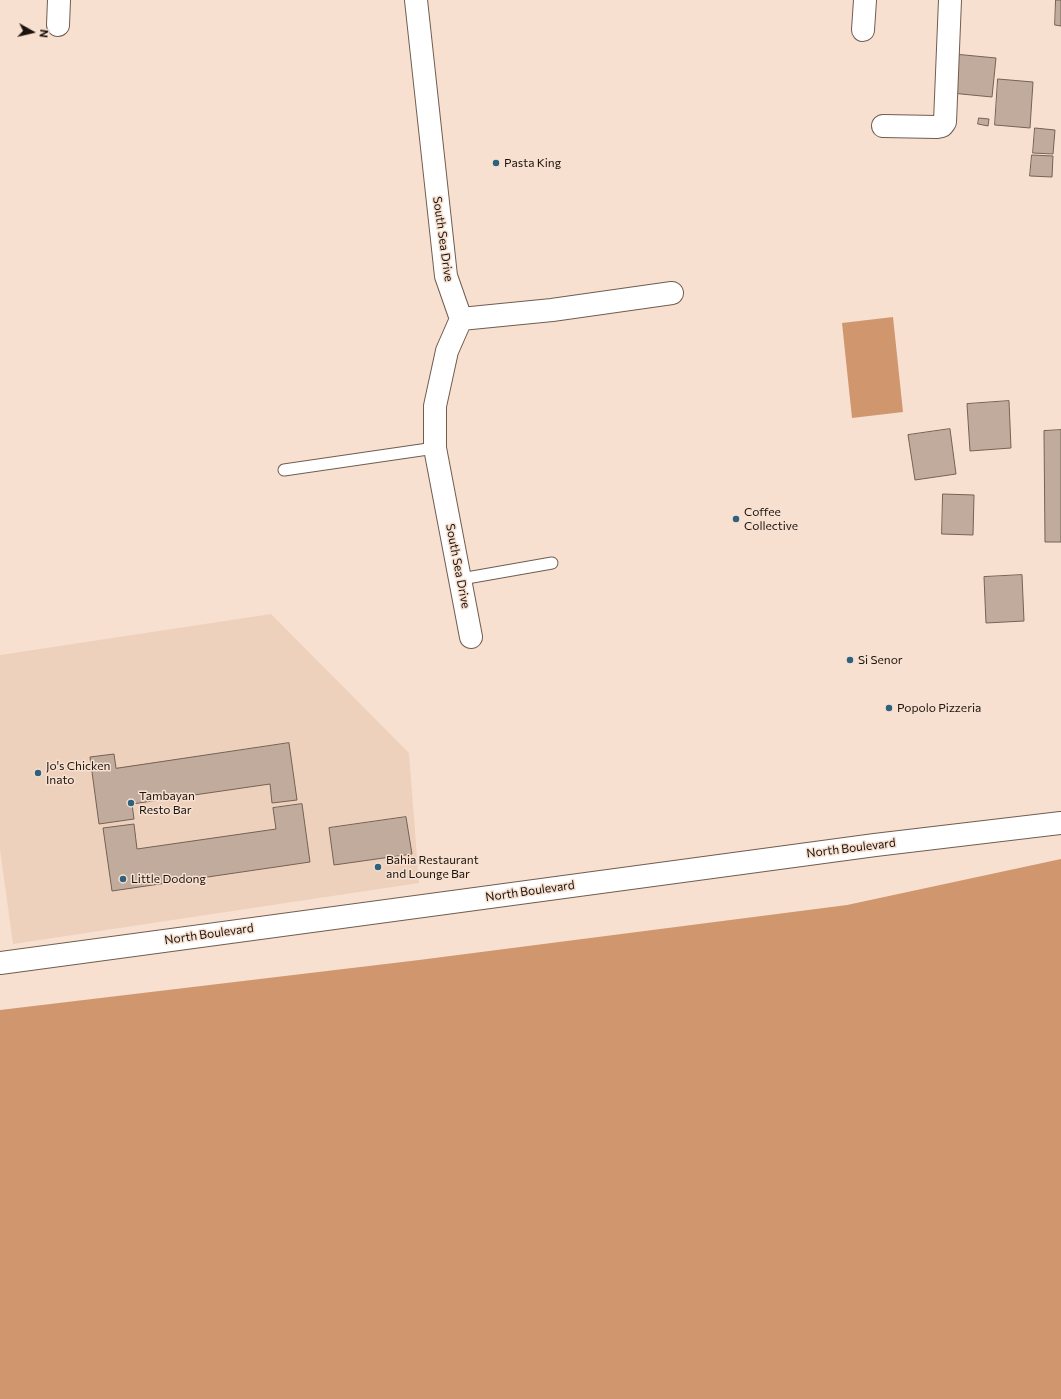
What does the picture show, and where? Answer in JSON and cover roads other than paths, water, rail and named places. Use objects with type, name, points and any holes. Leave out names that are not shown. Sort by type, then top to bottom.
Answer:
[{"type":"street","points":[[58,0],[58,25]]},
{"type":"street","name":"South Sea Drive","points":[[416,0],[446,276],[461,319],[447,351],[435,406],[435,448],[471,637]]},
{"type":"street","points":[[863,30],[865,0]]},
{"type":"street","points":[[883,126],[937,127],[942,126],[945,122],[950,0]]},
{"type":"street","points":[[461,319],[552,310],[672,293]]},
{"type":"street","name":"North Boulevard","points":[[0,963],[875,845],[1061,823]]},
{"type":"lane","points":[[284,470],[435,448]]},
{"type":"lane","points":[[461,579],[552,563]]},
{"type":"place","name":"Pasta King","points":[[496,163]]},
{"type":"place","name":"Coffee Collective","points":[[736,519]]},
{"type":"place","name":"Si Senor","points":[[850,660]]},
{"type":"place","name":"Popolo Pizzeria","points":[[889,708]]},
{"type":"place","name":"Jo's Chicken Inato","points":[[38,773]]},
{"type":"place","name":"Tambayan Resto Bar","points":[[131,803]]},
{"type":"place","name":"Bahia Restaurant and Lounge Bar","points":[[378,867]]},
{"type":"place","name":"Little Dodong","points":[[123,879]]}]
